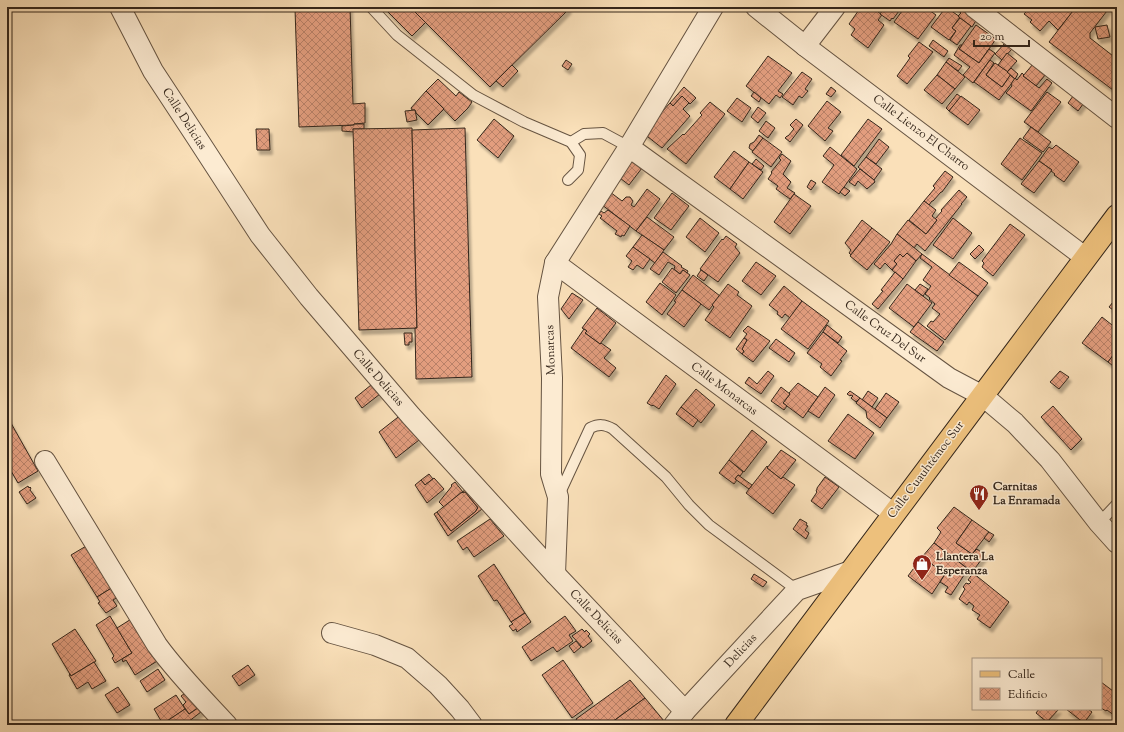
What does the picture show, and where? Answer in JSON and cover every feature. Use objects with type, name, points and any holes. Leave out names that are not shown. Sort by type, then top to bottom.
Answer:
[{"type":"main road","name":"Calle Cuauhtémoc Sur","points":[[736,725],[1117,216]]},
{"type":"street","name":"Calle Delicias","points":[[120,7],[153,71],[260,235],[310,297],[411,416],[555,574],[679,718]]},
{"type":"street","name":"Monarcas","points":[[555,574],[558,496],[551,474],[552,378],[548,297],[555,263],[629,148],[713,7]]},
{"type":"street","name":"Calle Lienzo El Charro","points":[[756,7],[805,46],[1086,258]]},
{"type":"street","points":[[805,46],[834,7]]},
{"type":"street","points":[[974,7],[1117,118]]},
{"type":"street","name":"Calle Cruz Del Sur","points":[[629,148],[949,378],[983,396],[1015,423],[1050,460],[1099,523],[1117,543]]},
{"type":"street","name":"Calle Monarcas","points":[[555,263],[894,514]]},
{"type":"street","points":[[45,461],[169,662],[227,725]]},
{"type":"street","points":[[797,590],[851,571]]},
{"type":"street","name":"Delicias","points":[[679,718],[797,590]]},
{"type":"street","points":[[332,633],[375,645],[407,658],[438,685],[460,709],[472,725]]},
{"type":"lane","points":[[371,7],[397,34],[473,95],[524,122],[572,142],[580,155],[578,170],[568,180]]},
{"type":"lane","points":[[572,142],[584,134],[603,133],[629,148]]},
{"type":"lane","points":[[558,496],[590,428],[605,424],[613,428],[666,477],[689,505],[709,525],[797,590]]},
{"type":"lane","points":[[1099,523],[1117,504]]},
{"type":"building","points":[[350,7],[353,104],[365,103],[365,123],[354,125],[299,127],[295,9]]},
{"type":"building","points":[[383,7],[410,7],[426,22],[412,36]]},
{"type":"building","points":[[410,7],[568,7],[569,9],[490,87]]},
{"type":"building","points":[[861,7],[872,7],[882,15],[878,20],[884,25],[868,48],[851,35],[855,29],[849,24]]},
{"type":"building","points":[[876,7],[902,7],[890,21],[880,14],[882,11]]},
{"type":"building","points":[[905,7],[925,7],[936,15],[918,39],[894,22]]},
{"type":"building","points":[[946,7],[960,17],[952,28],[956,31],[949,40],[931,27]]},
{"type":"building","points":[[954,7],[961,7],[977,19],[972,27],[958,16],[961,13]]},
{"type":"building","points":[[1030,7],[1038,7],[1041,10],[1044,7],[1072,7],[1074,10],[1058,30],[1049,21],[1040,31],[1030,22],[1032,20],[1024,14]]},
{"type":"building","points":[[1076,7],[1110,7],[1090,33],[1090,38],[1117,59],[1117,93],[1049,42]]},
{"type":"building","points":[[960,18],[971,26],[957,45],[950,40],[956,31],[952,28]]},
{"type":"building","points":[[976,25],[996,39],[979,63],[959,49]]},
{"type":"building","points":[[1107,25],[1110,37],[1098,39],[1095,27]]},
{"type":"building","points":[[933,40],[948,51],[944,57],[929,46]]},
{"type":"building","points":[[919,42],[933,52],[907,84],[897,76],[910,58],[908,56]]},
{"type":"building","points":[[1005,43],[1012,49],[1002,60],[995,54]]},
{"type":"building","points":[[960,45],[962,45],[959,49],[979,63],[989,49],[995,53],[973,83],[963,75],[970,67],[954,55]]},
{"type":"building","points":[[1007,53],[1017,61],[1007,72],[998,65]]},
{"type":"building","points":[[768,56],[792,73],[778,91],[783,94],[780,98],[776,95],[769,104],[746,86]]},
{"type":"building","points":[[949,58],[962,66],[958,71],[946,62]]},
{"type":"building","points":[[566,60],[572,64],[568,70],[562,66]]},
{"type":"building","points":[[990,60],[994,63],[986,75],[1002,87],[1010,75],[1015,79],[999,100],[974,82]]},
{"type":"building","points":[[946,62],[965,77],[955,89],[937,75]]},
{"type":"building","points":[[995,63],[1011,74],[1002,87],[986,75]]},
{"type":"building","points":[[1033,64],[1046,74],[1036,86],[1023,76]]},
{"type":"building","points":[[512,65],[518,71],[503,87],[496,81]]},
{"type":"building","points":[[1011,68],[1018,74],[1015,79],[1007,72]]},
{"type":"building","points":[[802,72],[812,79],[805,89],[808,91],[802,98],[799,96],[793,105],[782,97]]},
{"type":"building","points":[[1022,73],[1024,75],[1023,76],[1039,88],[1047,79],[1052,83],[1031,111],[1006,93],[1012,86],[1011,84],[1015,78],[1017,80]]},
{"type":"building","points":[[937,75],[955,89],[942,104],[924,90]]},
{"type":"building","points":[[438,79],[456,96],[459,92],[472,102],[455,121],[426,91]]},
{"type":"building","points":[[684,87],[696,98],[690,104],[682,96],[673,106],[670,103]]},
{"type":"building","points":[[831,87],[836,91],[831,97],[826,94]]},
{"type":"building","points":[[426,91],[444,109],[428,125],[416,113],[415,110],[412,110],[411,108]]},
{"type":"building","points":[[754,92],[761,98],[759,102],[751,96]]},
{"type":"building","points":[[1047,92],[1061,102],[1038,132],[1024,122]]},
{"type":"building","points":[[1076,92],[1086,100],[1078,111],[1068,103]]},
{"type":"building","points":[[957,94],[961,97],[949,111],[946,108]]},
{"type":"building","points":[[682,96],[689,103],[683,109],[690,116],[662,148],[643,133],[670,103],[673,106]]},
{"type":"building","points":[[961,96],[980,110],[968,125],[949,111]]},
{"type":"building","points":[[737,98],[751,108],[742,122],[727,111]]},
{"type":"building","points":[[827,101],[841,112],[828,128],[833,131],[825,141],[808,126]]},
{"type":"building","points":[[710,102],[725,114],[686,164],[667,149],[683,134],[684,135],[702,115],[700,113]]},
{"type":"building","points":[[758,107],[766,113],[758,123],[751,117]]},
{"type":"building","points":[[415,110],[417,120],[407,122],[405,111]]},
{"type":"building","points":[[494,119],[514,136],[498,158],[477,140]]},
{"type":"building","points":[[796,119],[803,125],[790,142],[785,138],[794,129],[790,125]]},
{"type":"building","points":[[868,119],[882,129],[854,166],[841,155]]},
{"type":"building","points":[[766,121],[775,128],[768,138],[759,131]]},
{"type":"building","points":[[364,124],[364,129],[353,129],[354,132],[342,131],[342,126]]},
{"type":"building","points":[[1031,127],[1051,142],[1043,152],[1023,138]]},
{"type":"building","points":[[412,128],[417,328],[359,330],[353,129]]},
{"type":"building","points":[[465,128],[472,377],[416,379],[415,328],[417,328],[412,130]]},
{"type":"building","points":[[256,129],[269,129],[270,150],[257,150]]},
{"type":"building","points":[[759,135],[763,138],[753,151],[749,148],[750,144],[754,142]]},
{"type":"building","points":[[763,138],[782,152],[771,167],[752,152]]},
{"type":"building","points":[[1020,138],[1042,153],[1022,180],[1001,164]]},
{"type":"building","points":[[879,139],[889,147],[876,164],[866,157]]},
{"type":"building","points":[[1056,145],[1079,162],[1064,182],[1054,175],[1055,174],[1051,171],[1052,170],[1039,161],[1049,147],[1052,149]]},
{"type":"building","points":[[830,147],[857,169],[839,194],[822,182],[834,165],[823,156]]},
{"type":"building","points":[[734,151],[749,162],[730,189],[714,177]]},
{"type":"building","points":[[782,154],[791,161],[783,174],[791,182],[787,188],[795,193],[790,199],[776,189],[778,186],[768,179],[772,173],[771,172],[781,160],[779,158]]},
{"type":"building","points":[[866,157],[882,169],[874,180],[858,167]]},
{"type":"building","points":[[629,158],[642,168],[629,185],[616,175]]},
{"type":"building","points":[[756,159],[764,166],[761,170],[752,164]]},
{"type":"building","points":[[1039,161],[1052,170],[1034,193],[1021,184]]},
{"type":"building","points":[[749,162],[763,172],[743,199],[730,189]]},
{"type":"building","points":[[860,169],[875,182],[867,189],[858,181],[855,186],[849,182]]},
{"type":"building","points":[[945,171],[953,177],[942,192],[929,205],[924,201],[935,188],[933,186]]},
{"type":"building","points":[[811,180],[816,183],[811,190],[807,187]]},
{"type":"building","points":[[844,187],[850,191],[845,196],[840,192]]},
{"type":"building","points":[[606,189],[622,201],[626,197],[630,197],[633,201],[631,205],[634,207],[647,189],[660,199],[636,231],[597,201]]},
{"type":"building","points":[[959,190],[967,197],[925,251],[917,244],[914,248],[897,234],[908,220],[926,234],[937,220],[935,219],[942,211],[941,210]]},
{"type":"building","points":[[672,193],[689,206],[671,230],[654,218]]},
{"type":"building","points":[[794,194],[811,206],[790,234],[774,222]]},
{"type":"building","points":[[924,201],[936,210],[932,216],[937,220],[926,234],[909,220]]},
{"type":"building","points":[[608,210],[630,226],[624,236],[622,235],[621,237],[615,234],[617,231],[600,218],[602,216],[599,214],[601,211],[604,213]]},
{"type":"building","points":[[647,217],[674,237],[664,250],[636,231]]},
{"type":"building","points":[[700,218],[719,233],[705,252],[686,237]]},
{"type":"building","points":[[953,218],[972,233],[953,259],[933,245]]},
{"type":"building","points":[[862,220],[872,228],[851,255],[849,253],[851,250],[845,243]]},
{"type":"building","points":[[1010,224],[1025,235],[993,276],[982,267],[984,263],[982,261]]},
{"type":"building","points":[[872,228],[890,242],[867,270],[850,256]]},
{"type":"building","points":[[897,234],[922,254],[916,261],[907,253],[903,257],[900,254],[894,261],[897,264],[892,270],[885,263],[880,269],[874,264],[891,244]]},
{"type":"building","points":[[642,235],[664,250],[655,263],[633,247]]},
{"type":"building","points":[[726,236],[737,244],[735,247],[740,253],[718,282],[700,269],[722,239],[723,240]]},
{"type":"building","points":[[979,245],[984,250],[975,259],[970,254]]},
{"type":"building","points":[[633,247],[650,259],[643,269],[637,265],[633,270],[628,267],[632,261],[626,256]]},
{"type":"building","points":[[663,252],[688,271],[687,273],[683,270],[680,274],[674,269],[675,266],[668,262],[659,275],[650,269]]},
{"type":"building","points":[[907,253],[916,261],[903,279],[892,270],[897,264],[894,261],[900,254],[903,257]]},
{"type":"building","points":[[922,254],[978,296],[945,340],[927,326],[940,314],[932,308],[935,304],[925,294],[931,286],[923,280],[932,267],[920,258]]},
{"type":"building","points":[[756,262],[776,276],[761,295],[742,281]]},
{"type":"building","points":[[959,262],[988,283],[978,296],[949,275]]},
{"type":"building","points":[[672,268],[680,274],[683,270],[690,275],[676,293],[662,282]]},
{"type":"building","points":[[701,270],[708,275],[704,281],[697,276]]},
{"type":"building","points":[[895,272],[903,279],[878,309],[872,304],[883,291],[881,290]]},
{"type":"building","points":[[693,275],[720,296],[709,310],[682,290]]},
{"type":"building","points":[[660,283],[676,295],[662,315],[646,302]]},
{"type":"building","points":[[728,284],[739,292],[737,295],[752,306],[730,338],[705,320],[714,307],[712,305]]},
{"type":"building","points":[[907,284],[932,303],[914,327],[889,308]]},
{"type":"building","points":[[920,284],[928,289],[923,296],[915,290]]},
{"type":"building","points":[[784,286],[802,301],[790,318],[785,314],[782,318],[777,314],[778,312],[769,305]]},
{"type":"building","points":[[682,290],[701,304],[684,327],[667,314],[676,302],[674,301]]},
{"type":"building","points":[[572,293],[583,300],[569,319],[561,309]]},
{"type":"building","points":[[802,301],[829,321],[808,349],[781,329]]},
{"type":"building","points":[[1113,302],[1117,305],[1117,313],[1109,307]]},
{"type":"building","points":[[597,308],[616,323],[600,344],[585,333],[587,331],[582,328]]},
{"type":"building","points":[[1102,317],[1117,329],[1117,350],[1108,362],[1082,343]]},
{"type":"building","points":[[918,322],[944,342],[937,351],[910,332]]},
{"type":"building","points":[[827,325],[842,337],[838,343],[823,332]]},
{"type":"building","points":[[748,326],[770,341],[753,362],[742,354],[744,351],[742,349],[747,340],[744,338],[747,334],[743,331]]},
{"type":"building","points":[[584,329],[587,331],[585,333],[611,350],[604,358],[616,368],[609,377],[571,348]]},
{"type":"building","points":[[823,332],[847,351],[831,376],[820,367],[822,364],[807,353]]},
{"type":"building","points":[[404,333],[412,333],[412,342],[409,342],[409,345],[405,345]]},
{"type":"building","points":[[744,338],[747,340],[742,349],[744,351],[742,354],[736,349]]},
{"type":"building","points":[[776,339],[795,353],[789,362],[769,348]]},
{"type":"building","points":[[1117,350],[1117,369],[1108,362]]},
{"type":"building","points":[[768,371],[774,376],[761,394],[745,383],[749,377],[757,384]]},
{"type":"building","points":[[1060,371],[1069,377],[1059,389],[1050,382]]},
{"type":"building","points":[[666,375],[676,384],[659,409],[647,403]]},
{"type":"building","points":[[798,383],[818,397],[803,418],[783,403]]},
{"type":"building","points":[[371,385],[380,394],[362,408],[355,398]]},
{"type":"building","points":[[781,387],[790,394],[783,403],[787,406],[784,410],[771,401]]},
{"type":"building","points":[[825,387],[835,395],[819,418],[808,411]]},
{"type":"building","points":[[696,389],[715,405],[701,423],[681,407]]},
{"type":"building","points":[[850,391],[860,398],[856,402],[851,398],[853,396],[847,394]]},
{"type":"building","points":[[868,391],[878,398],[872,407],[862,400]]},
{"type":"building","points":[[886,393],[899,402],[887,418],[875,409]]},
{"type":"building","points":[[860,398],[887,418],[880,428],[867,418],[866,411],[856,403]]},
{"type":"building","points":[[1053,406],[1082,439],[1071,450],[1041,417]]},
{"type":"building","points":[[681,407],[698,420],[693,427],[676,414]]},
{"type":"building","points":[[402,414],[419,440],[396,458],[379,432]]},
{"type":"building","points":[[848,414],[874,433],[855,459],[828,441]]},
{"type":"building","points":[[7,416],[38,471],[18,483],[7,464]]},
{"type":"building","points":[[752,430],[767,442],[744,472],[729,460]]},
{"type":"building","points":[[781,450],[796,460],[781,479],[767,468]]},
{"type":"building","points":[[729,460],[743,472],[735,479],[737,480],[734,484],[719,473]]},
{"type":"building","points":[[767,466],[767,468],[781,479],[783,477],[795,485],[773,514],[746,493]]},
{"type":"building","points":[[429,474],[433,479],[425,485],[421,480]]},
{"type":"building","points":[[738,475],[752,485],[749,489],[735,479]]},
{"type":"building","points":[[825,477],[839,487],[822,509],[811,501],[817,492],[817,488]]},
{"type":"building","points":[[434,478],[444,489],[427,503],[415,485],[421,480],[425,485]]},
{"type":"building","points":[[455,482],[463,492],[465,489],[482,509],[448,536],[434,514],[437,512],[451,531],[478,508],[465,492],[463,493],[462,492],[444,507],[439,502],[452,486],[451,485]]},
{"type":"building","points":[[28,486],[31,488],[30,490],[36,498],[27,504],[19,492]]},
{"type":"building","points":[[462,492],[465,492],[478,508],[451,531],[437,512]]},
{"type":"building","points":[[954,507],[972,520],[956,543],[972,554],[977,549],[985,555],[972,572],[934,543],[941,532],[937,528]]},
{"type":"building","points":[[490,519],[504,536],[474,557],[467,547],[463,550],[457,541]]},
{"type":"building","points":[[800,519],[807,523],[806,525],[808,526],[805,530],[809,533],[806,539],[793,529]]},
{"type":"building","points":[[972,520],[989,532],[972,554],[956,543]]},
{"type":"building","points":[[989,532],[994,535],[989,542],[984,538]]},
{"type":"building","points":[[93,542],[118,584],[97,597],[71,555]]},
{"type":"building","points":[[934,543],[968,569],[951,595],[945,592],[948,587],[940,582],[945,574],[922,557]]},
{"type":"building","points":[[922,557],[945,574],[932,594],[908,576]]},
{"type":"building","points":[[494,564],[525,613],[511,622],[497,600],[494,601],[478,576]]},
{"type":"building","points":[[973,573],[1009,602],[990,628],[977,619],[980,615],[972,610],[974,606],[969,602],[967,605],[959,599],[965,589],[963,587],[966,583],[969,584],[971,582],[968,580]]},
{"type":"building","points":[[754,574],[767,582],[763,587],[751,579]]},
{"type":"building","points":[[118,584],[124,593],[113,600],[117,606],[106,613],[98,603],[100,602],[97,597]]},
{"type":"building","points":[[525,613],[531,622],[517,632],[516,629],[513,631],[509,626],[513,624],[511,622]]},
{"type":"building","points":[[110,616],[132,653],[115,663],[112,658],[114,656],[96,625]]},
{"type":"building","points":[[136,616],[162,658],[135,675],[126,660],[123,662],[122,659],[132,653],[117,628]]},
{"type":"building","points":[[565,616],[576,631],[569,635],[573,641],[557,652],[553,647],[531,661],[522,647]]},
{"type":"building","points":[[75,629],[96,661],[71,676],[52,644]]},
{"type":"building","points":[[582,629],[585,632],[586,630],[590,634],[588,636],[592,641],[583,648],[572,636]]},
{"type":"building","points":[[576,641],[581,647],[574,653],[569,646]]},
{"type":"building","points":[[563,660],[593,703],[572,718],[542,675]]},
{"type":"building","points":[[94,662],[106,681],[92,689],[88,682],[77,689],[69,675],[70,674],[71,676]]},
{"type":"building","points":[[248,665],[255,675],[239,686],[232,676]]},
{"type":"building","points":[[158,669],[165,680],[147,692],[140,681]]},
{"type":"building","points":[[630,680],[645,698],[608,725],[579,725],[576,719]]},
{"type":"building","points":[[1102,683],[1117,694],[1117,712],[1115,716],[1107,710],[1106,711],[1102,709]]},
{"type":"building","points":[[118,687],[130,705],[117,713],[105,695]]},
{"type":"building","points":[[191,689],[205,710],[201,712],[198,708],[189,714],[183,705],[186,702],[181,696]]},
{"type":"building","points":[[176,695],[185,709],[163,724],[154,709]]},
{"type":"building","points":[[645,698],[664,721],[660,725],[608,725]]},
{"type":"building","points":[[198,708],[201,712],[184,725],[165,725],[164,723],[185,709],[189,714]]},
{"type":"building","points":[[1038,710],[1058,710],[1047,722],[1036,713]]},
{"type":"building","points":[[1067,710],[1089,710],[1092,712],[1084,723]]},
{"type":"place","name":"Carnitas La Enramada","points":[[979,511]]},
{"type":"place","name":"Llantera La Esperanza","points":[[922,581]]}]
